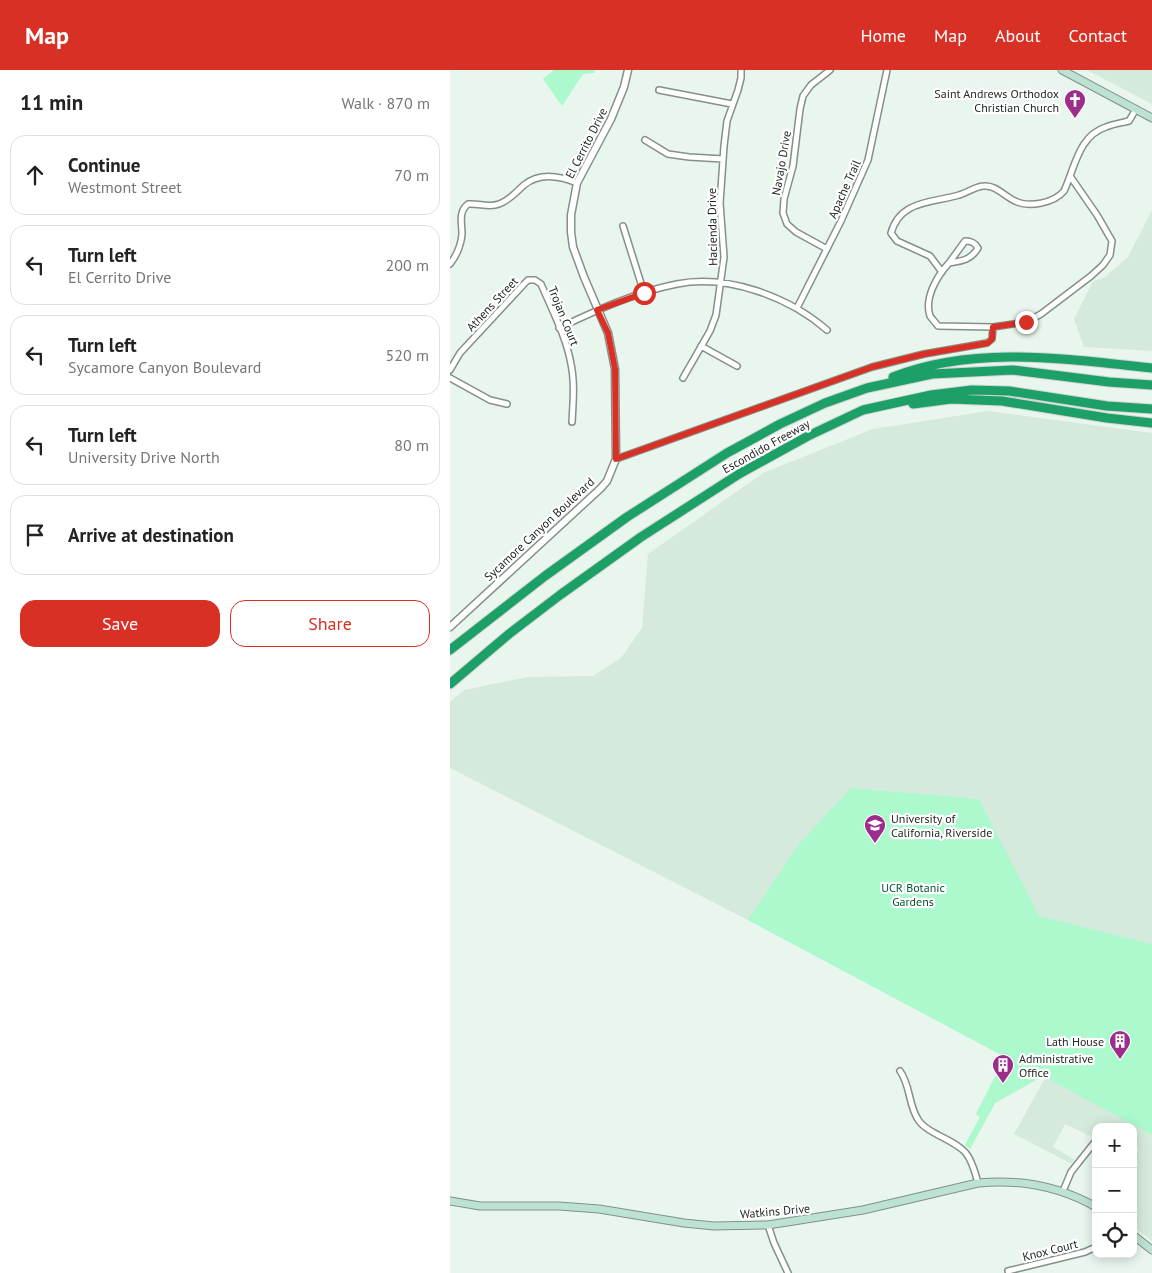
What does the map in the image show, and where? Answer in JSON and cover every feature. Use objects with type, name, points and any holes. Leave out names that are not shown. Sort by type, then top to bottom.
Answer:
[{"type":"highway","points":[[867,388],[911,370],[978,359],[1026,357],[1152,368]]},
{"type":"highway","name":"Escondido Freeway","points":[[450,650],[494,615],[627,518],[727,453],[780,424],[825,403],[867,388],[932,374],[1014,370],[1109,382],[1152,385]]},
{"type":"highway","name":"Escondido Freeway","points":[[450,684],[514,629],[640,538],[739,474],[808,436],[863,410],[931,395],[972,390],[1009,391],[1107,406],[1152,409]]},
{"type":"highway","points":[[863,410],[951,399],[971,399],[1030,404],[1107,418],[1152,423]]},
{"type":"main road","points":[[1062,70],[1152,118]]},
{"type":"main road","name":"Watkins Drive","points":[[450,1200],[480,1206],[559,1206],[599,1209],[714,1226],[768,1225],[812,1219],[863,1210],[978,1183],[1010,1182],[1063,1191],[1092,1205]]},
{"type":"main road","points":[[1137,1238],[1152,1250]]},
{"type":"street","name":"El Cerrito Drive","points":[[616,459],[615,369],[608,333],[578,262],[571,232],[573,198],[577,182],[611,120],[624,87],[628,70]]},
{"type":"street","name":"Hacienda Drive","points":[[683,378],[716,315],[724,257],[720,203],[723,158],[727,121],[738,90],[741,70]]},
{"type":"street","name":"Navajo Drive","points":[[827,249],[796,232],[787,224],[783,213],[784,199],[793,166],[803,96],[811,85],[830,70]]},
{"type":"street","name":"Apache Trail","points":[[797,308],[827,249],[868,160],[887,70]]},
{"type":"street","points":[[659,90],[732,104]]},
{"type":"street","points":[[942,272],[930,256],[897,241],[891,234],[894,223],[900,214],[912,206],[961,195],[984,186],[996,189],[1020,204],[1043,203],[1060,195],[1070,176],[1080,149],[1089,137],[1106,127],[1129,121],[1136,109]]},
{"type":"street","points":[[644,140],[668,154],[723,158]]},
{"type":"street","points":[[450,264],[460,246],[462,211],[468,204],[489,206],[500,204],[514,196],[525,184],[543,177],[562,176],[577,182]]},
{"type":"street","points":[[949,264],[964,261],[974,256],[978,248],[976,244],[971,241],[965,242],[942,272],[929,299],[930,316],[938,326],[993,327],[1026,322],[1041,314],[1091,276],[1110,255],[1112,241],[1097,215],[1070,176]]},
{"type":"street","points":[[623,226],[644,293]]},
{"type":"street","name":"Athens Street","points":[[450,370],[460,353],[528,280],[535,280]]},
{"type":"street","name":"Trojan Court","points":[[535,280],[541,284],[558,328],[566,343],[573,380],[572,422]]},
{"type":"street","points":[[558,328],[597,310],[644,293],[679,284],[721,283],[775,297],[812,317],[827,330]]},
{"type":"street","points":[[616,459],[876,366],[924,354],[983,345],[992,339],[993,327]]},
{"type":"street","points":[[701,346],[737,366]]},
{"type":"street","points":[[450,378],[490,400],[507,404]]},
{"type":"street","name":"Sycamore Canyon Boulevard","points":[[451,626],[601,488],[611,473],[616,459]]},
{"type":"street","points":[[900,1071],[908,1086],[918,1120],[928,1129],[964,1149],[973,1165],[978,1183]]},
{"type":"street","points":[[1063,1191],[1070,1172],[1092,1145]]},
{"type":"street","points":[[768,1225],[788,1273]]},
{"type":"street","name":"Knox Court","points":[[1008,1271],[1085,1252],[1092,1248]]},
{"type":"shaded area","points":[[1087,70],[1152,70],[1152,104]]},
{"type":"shaded area","points":[[1152,210],[1152,351],[1084,347],[1074,319],[1093,281],[1104,278],[1128,257]]},
{"type":"shaded area","name":"University of California, Riverside","points":[[988,411],[1152,433],[1152,1241],[1137,1229],[1137,1153],[1139,1149],[1137,1149],[1137,1123],[1092,1123],[1092,1136],[1065,1124],[1053,1147],[1074,1159],[1072,1164],[1014,1134],[1045,1078],[1043,1076],[995,1103],[970,1149],[965,1145],[980,1117],[976,1114],[1005,1057],[748,920],[450,768],[450,702],[464,690],[527,677],[593,676],[621,658],[642,628],[648,554],[763,473],[873,429]]},
{"type":"green space","points":[[554,70],[595,70],[595,73],[583,74],[562,106],[543,79]]},
{"type":"green space","name":"UCR Botanic Gardens","points":[[851,788],[979,799],[1039,916],[1152,944],[1152,1135],[1137,1127],[1137,1123],[1130,1123],[1043,1076],[995,1103],[970,1149],[965,1145],[980,1117],[976,1114],[1005,1057],[748,920],[798,845]]},
{"type":"place","name":"Saint Andrews Orthodox Christian Church","points":[[1075,119]]},
{"type":"place","name":"University of California, Riverside","points":[[875,844]]},
{"type":"place","name":"Lath House","points":[[1120,1060]]},
{"type":"place","name":"Administrative Office","points":[[1003,1084]]},
{"type":"route","points":[[644,293],[597,310],[608,333],[615,369],[616,459],[872,367],[924,354],[983,345],[992,339],[993,327],[1026,322]]}]
